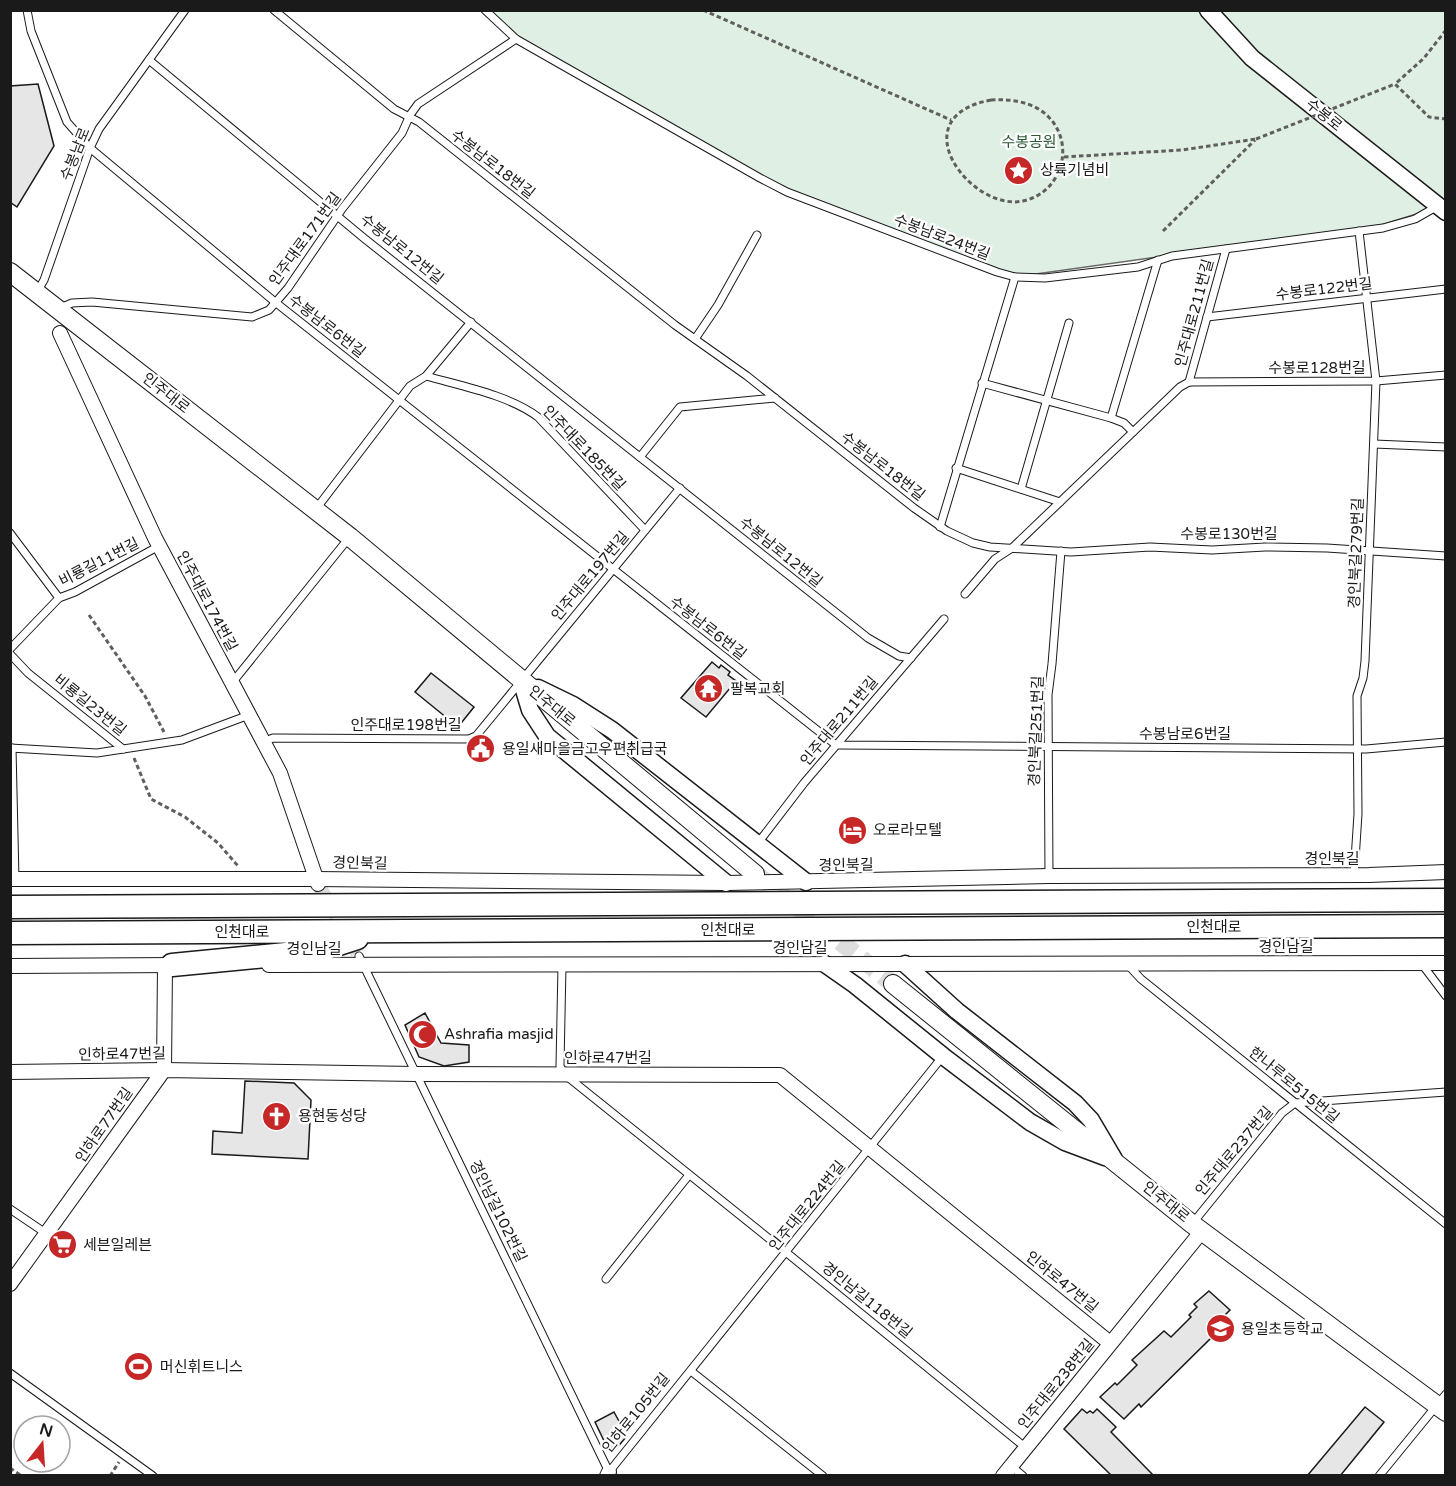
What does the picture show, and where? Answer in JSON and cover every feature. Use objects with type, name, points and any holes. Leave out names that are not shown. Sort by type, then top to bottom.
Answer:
[{"type":"highway","name":"인천대로","points":[[10,907],[1446,900]]},
{"type":"highway","name":"인천대로","points":[[10,933],[1446,926]]},
{"type":"highway","points":[[169,965],[318,951],[380,931]]},
{"type":"main road","name":"인주대로","points":[[10,272],[350,537],[755,874]]},
{"type":"main road","name":"인주대로","points":[[893,984],[1197,1227],[1443,1404]]},
{"type":"street","name":"수봉로","points":[[1208,10],[1252,58],[1442,209]]},
{"type":"street","name":"인주대로174번길","points":[[48,301],[60,333],[159,546],[280,772],[317,882]]},
{"type":"street","points":[[60,333],[63,327],[77,324]]},
{"type":"street","points":[[521,680],[573,705],[612,729],[806,882]]},
{"type":"street","points":[[521,680],[530,710],[547,736],[726,883]]},
{"type":"street","name":"경인북길","points":[[13,879],[726,883],[1049,876],[1354,875],[1446,872]]},
{"type":"street","name":"경인남길","points":[[10,966],[362,961],[562,965],[1446,963]]},
{"type":"street","points":[[825,964],[1030,1122],[1065,1143],[1115,1160]]},
{"type":"street","points":[[905,964],[957,1011],[1075,1103],[1091,1120],[1115,1160]]},
{"type":"street","points":[[164,1070],[169,965]]},
{"type":"street","name":"인하로47번길","points":[[10,1072],[164,1070],[417,1074],[780,1075],[1110,1343]]},
{"type":"street","name":"인하로77번길","points":[[10,1284],[164,1070]]},
{"type":"street","name":"인주대로238번길","points":[[1007,1471],[1110,1343],[1197,1227]]},
{"type":"lane","name":"수봉남로6번길","points":[[27,10],[31,31],[67,122],[90,148],[275,302],[836,745],[1358,749],[1446,742]]},
{"type":"lane","name":"수봉남로","points":[[48,301],[44,280],[90,148],[99,129],[185,10]]},
{"type":"lane","name":"수봉남로18번길","points":[[274,10],[394,108],[419,123],[694,339],[775,398],[940,527],[973,543],[990,547],[1012,548]]},
{"type":"lane","name":"수봉남로24번길","points":[[485,10],[516,39],[787,192],[1015,277],[1045,278],[1138,267],[1172,256],[1383,228],[1442,209]]},
{"type":"lane","name":"인주대로171번길","points":[[48,301],[92,302],[252,317],[269,310],[288,288],[338,215],[402,133],[418,104],[516,39]]},
{"type":"lane","name":"수봉남로12번길","points":[[149,60],[471,322],[868,638],[899,657],[911,658]]},
{"type":"lane","name":"경인북길279번길","points":[[1354,875],[1358,814],[1356,696],[1363,678],[1376,381],[1359,231]]},
{"type":"lane","points":[[694,339],[718,305],[757,235]]},
{"type":"lane","name":"인주대로211번길","points":[[965,594],[995,559],[1012,548],[1180,387],[1189,382],[1226,249]]},
{"type":"lane","points":[[1111,418],[1158,261]]},
{"type":"lane","name":"수봉남로18번길","points":[[940,527],[1015,277]]},
{"type":"lane","name":"수봉로122번길","points":[[1207,317],[1446,289]]},
{"type":"lane","points":[[316,510],[410,386],[426,376],[471,322]]},
{"type":"lane","points":[[1021,489],[1069,323]]},
{"type":"lane","name":"수봉로128번길","points":[[1189,382],[1376,381],[1446,375]]},
{"type":"lane","name":"인주대로185번길","points":[[426,376],[484,393],[527,409],[538,417],[645,530]]},
{"type":"lane","points":[[982,383],[1111,418],[1124,423],[1133,432]]},
{"type":"lane","points":[[640,457],[680,407],[775,398]]},
{"type":"lane","points":[[1374,444],[1446,447]]},
{"type":"lane","points":[[956,468],[1060,502]]},
{"type":"lane","name":"인주대로197번길","points":[[521,680],[680,488]]},
{"type":"lane","name":"비룡길11번길","points":[[10,533],[59,597],[75,592],[159,546]]},
{"type":"lane","points":[[232,683],[350,537]]},
{"type":"lane","name":"수봉로130번길","points":[[1012,548],[1061,551],[1150,547],[1327,548],[1446,556]]},
{"type":"lane","name":"경인북길251번길","points":[[1049,876],[1048,695],[1061,551]]},
{"type":"lane","points":[[10,649],[59,597]]},
{"type":"lane","name":"인주대로211번길","points":[[758,843],[836,745],[944,619]]},
{"type":"lane","name":"비룡길23번길","points":[[10,654],[28,673],[123,749]]},
{"type":"lane","name":"인주대로198번길","points":[[263,742],[273,738],[469,739],[476,736],[521,680]]},
{"type":"lane","points":[[123,749],[182,740],[249,715]]},
{"type":"lane","name":"비룡길23번길","points":[[11,748],[87,753],[123,749]]},
{"type":"lane","name":"경인북길","points":[[11,748],[13,879]]},
{"type":"lane","name":"경인남길102번길","points":[[362,961],[610,1474]]},
{"type":"lane","points":[[1421,963],[1446,996]]},
{"type":"lane","name":"한나루로515번길","points":[[1127,964],[1141,979],[1446,1224]]},
{"type":"lane","points":[[562,965],[560,1066],[564,1074]]},
{"type":"lane","name":"인주대로224번길","points":[[691,1371],[943,1056]]},
{"type":"lane","name":"경인남길118번길","points":[[564,1074],[1026,1448]]},
{"type":"lane","name":"인주대로237번길","points":[[1197,1227],[1282,1113],[1294,1103],[1446,1092]]},
{"type":"lane","points":[[606,1279],[690,1175]]},
{"type":"lane","points":[[10,1209],[47,1234]]},
{"type":"lane","points":[[691,1371],[823,1476]]},
{"type":"lane","name":"인하로105번길","points":[[610,1474],[691,1371]]},
{"type":"lane","points":[[10,1373],[153,1476]]},
{"type":"lane","points":[[1379,1476],[1443,1404]]},
{"type":"lane","points":[[1007,1471],[1023,1476]]},
{"type":"path","points":[[704,10],[951,120]]},
{"type":"path","points":[[1063,157],[1182,150],[1256,139],[1395,84],[1424,58],[1446,30]]},
{"type":"path","points":[[1395,84],[1429,117],[1446,119]]},
{"type":"path","points":[[1000,99],[1028,104],[1043,112],[1053,121],[1062,141],[1063,157],[1057,178],[1038,196],[1020,202],[996,199],[974,185],[952,159],[946,140],[947,130],[951,120],[962,110],[982,102],[1000,99]]},
{"type":"path","points":[[1163,231],[1256,139]]},
{"type":"path","points":[[89,615],[145,696],[170,742]]},
{"type":"path","points":[[133,747],[134,757],[150,799],[185,817],[218,843],[230,855],[247,879]]},
{"type":"path","points":[[110,1476],[124,1455]]},
{"type":"path","points":[[10,1468],[22,1476]]},
{"type":"green space","name":"수봉공원","points":[[490,11],[1445,11],[1445,205],[1378,226],[1015,277],[788,191],[517,37]]},
{"type":"building","points":[[38,84],[54,146],[17,207],[10,202],[10,86]]},
{"type":"building","name":"팔복교회","points":[[712,662],[719,668],[721,665],[730,672],[728,675],[736,681],[706,717],[681,698]]},
{"type":"building","points":[[431,673],[474,707],[458,727],[415,692]]},
{"type":"building","name":"Ashrafia masjid","points":[[425,1013],[441,1043],[469,1045],[469,1062],[444,1066],[419,1057],[405,1025]]},
{"type":"building","name":"용현동성당","points":[[245,1081],[294,1083],[311,1100],[308,1159],[212,1154],[213,1131],[242,1133]]},
{"type":"building","points":[[1209,1291],[1230,1310],[1217,1323],[1219,1325],[1211,1333],[1214,1335],[1141,1407],[1139,1404],[1124,1419],[1100,1397],[1115,1383],[1117,1385],[1137,1365],[1132,1360],[1164,1331],[1171,1337],[1191,1317],[1189,1315],[1197,1307],[1194,1304]]},
{"type":"building","points":[[1365,1407],[1384,1422],[1340,1476],[1307,1476]]},
{"type":"building","points":[[1082,1409],[1087,1413],[1090,1411],[1093,1413],[1097,1409],[1116,1427],[1111,1432],[1154,1476],[1112,1476],[1064,1429]]},
{"type":"building","points":[[614,1412],[627,1436],[615,1450],[606,1445],[595,1422]]},
{"type":"tunnel","points":[[756,874],[893,984]]},
{"type":"tunnel","points":[[319,886],[359,956]]},
{"type":"place","name":"상륙기념비","points":[[1019,170]]},
{"type":"place","name":"팔복교회","points":[[709,689]]},
{"type":"place","name":"용일새마을금고우편취급국","points":[[481,749]]},
{"type":"place","name":"오로라모텔","points":[[852,830]]},
{"type":"place","name":"Ashrafia masjid","points":[[423,1034]]},
{"type":"place","name":"용현동성당","points":[[277,1116]]},
{"type":"place","name":"세븐일레븐","points":[[62,1245]]},
{"type":"place","name":"용일초등학교","points":[[1220,1329]]},
{"type":"place","name":"머신휘트니스","points":[[139,1367]]}]
